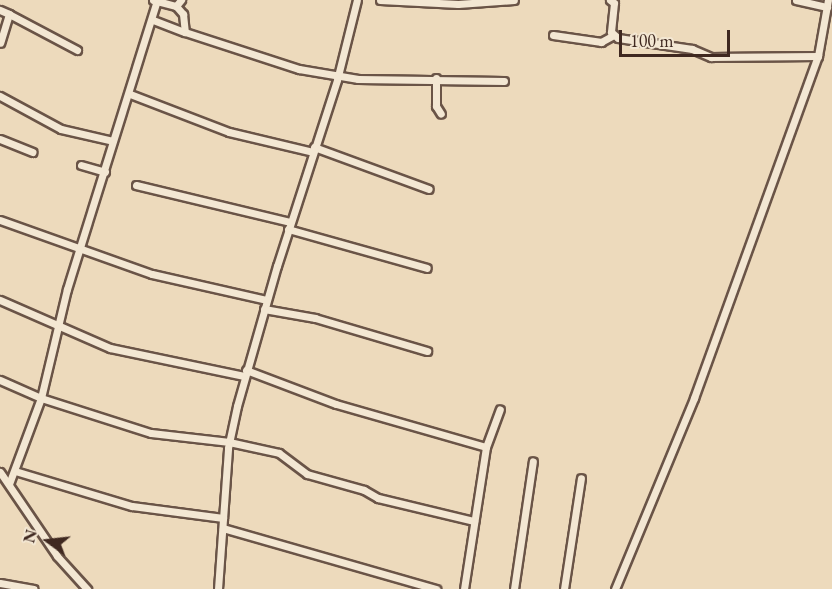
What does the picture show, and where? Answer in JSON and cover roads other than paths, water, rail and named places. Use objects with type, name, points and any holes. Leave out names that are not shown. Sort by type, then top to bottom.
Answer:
[{"type":"street","points":[[176,6],[181,0]]},
{"type":"street","points":[[218,589],[229,442],[245,373],[289,225],[338,76],[357,0]]},
{"type":"street","points":[[380,0],[458,4],[514,0]]},
{"type":"street","points":[[610,0],[614,3],[612,36]]},
{"type":"street","points":[[615,589],[694,398],[818,56],[827,4],[796,0]]},
{"type":"street","points":[[9,484],[41,398],[57,322],[153,20],[155,2],[176,6],[183,14],[185,32]]},
{"type":"street","points":[[0,10],[77,50]]},
{"type":"street","points":[[0,43],[9,14]]},
{"type":"street","points":[[153,20],[271,61],[338,76],[504,81]]},
{"type":"street","points":[[553,34],[601,42],[612,36],[692,49],[711,57],[818,56]]},
{"type":"street","points":[[436,78],[436,106],[441,114]]},
{"type":"street","points":[[130,94],[230,132],[314,150],[429,189]]},
{"type":"street","points":[[0,96],[62,129],[113,141]]},
{"type":"street","points":[[0,139],[32,152]]},
{"type":"street","points":[[81,165],[105,172]]},
{"type":"street","points":[[136,185],[289,225],[427,268]]},
{"type":"street","points":[[0,220],[152,274],[266,300]]},
{"type":"street","points":[[0,300],[57,322],[110,348],[245,373],[336,404],[486,447]]},
{"type":"street","points":[[264,309],[315,318],[427,351]]},
{"type":"street","points":[[0,380],[41,398],[151,433],[229,442],[279,453],[301,471],[364,490],[378,498],[474,521]]},
{"type":"street","points":[[464,589],[486,447],[500,409]]},
{"type":"street","points":[[514,589],[533,461]]},
{"type":"street","points":[[15,471],[132,506],[223,518]]},
{"type":"street","points":[[0,472],[57,556],[87,589]]},
{"type":"street","points":[[564,589],[581,478]]},
{"type":"street","points":[[222,528],[436,589]]},
{"type":"street","points":[[0,583],[33,589]]}]
